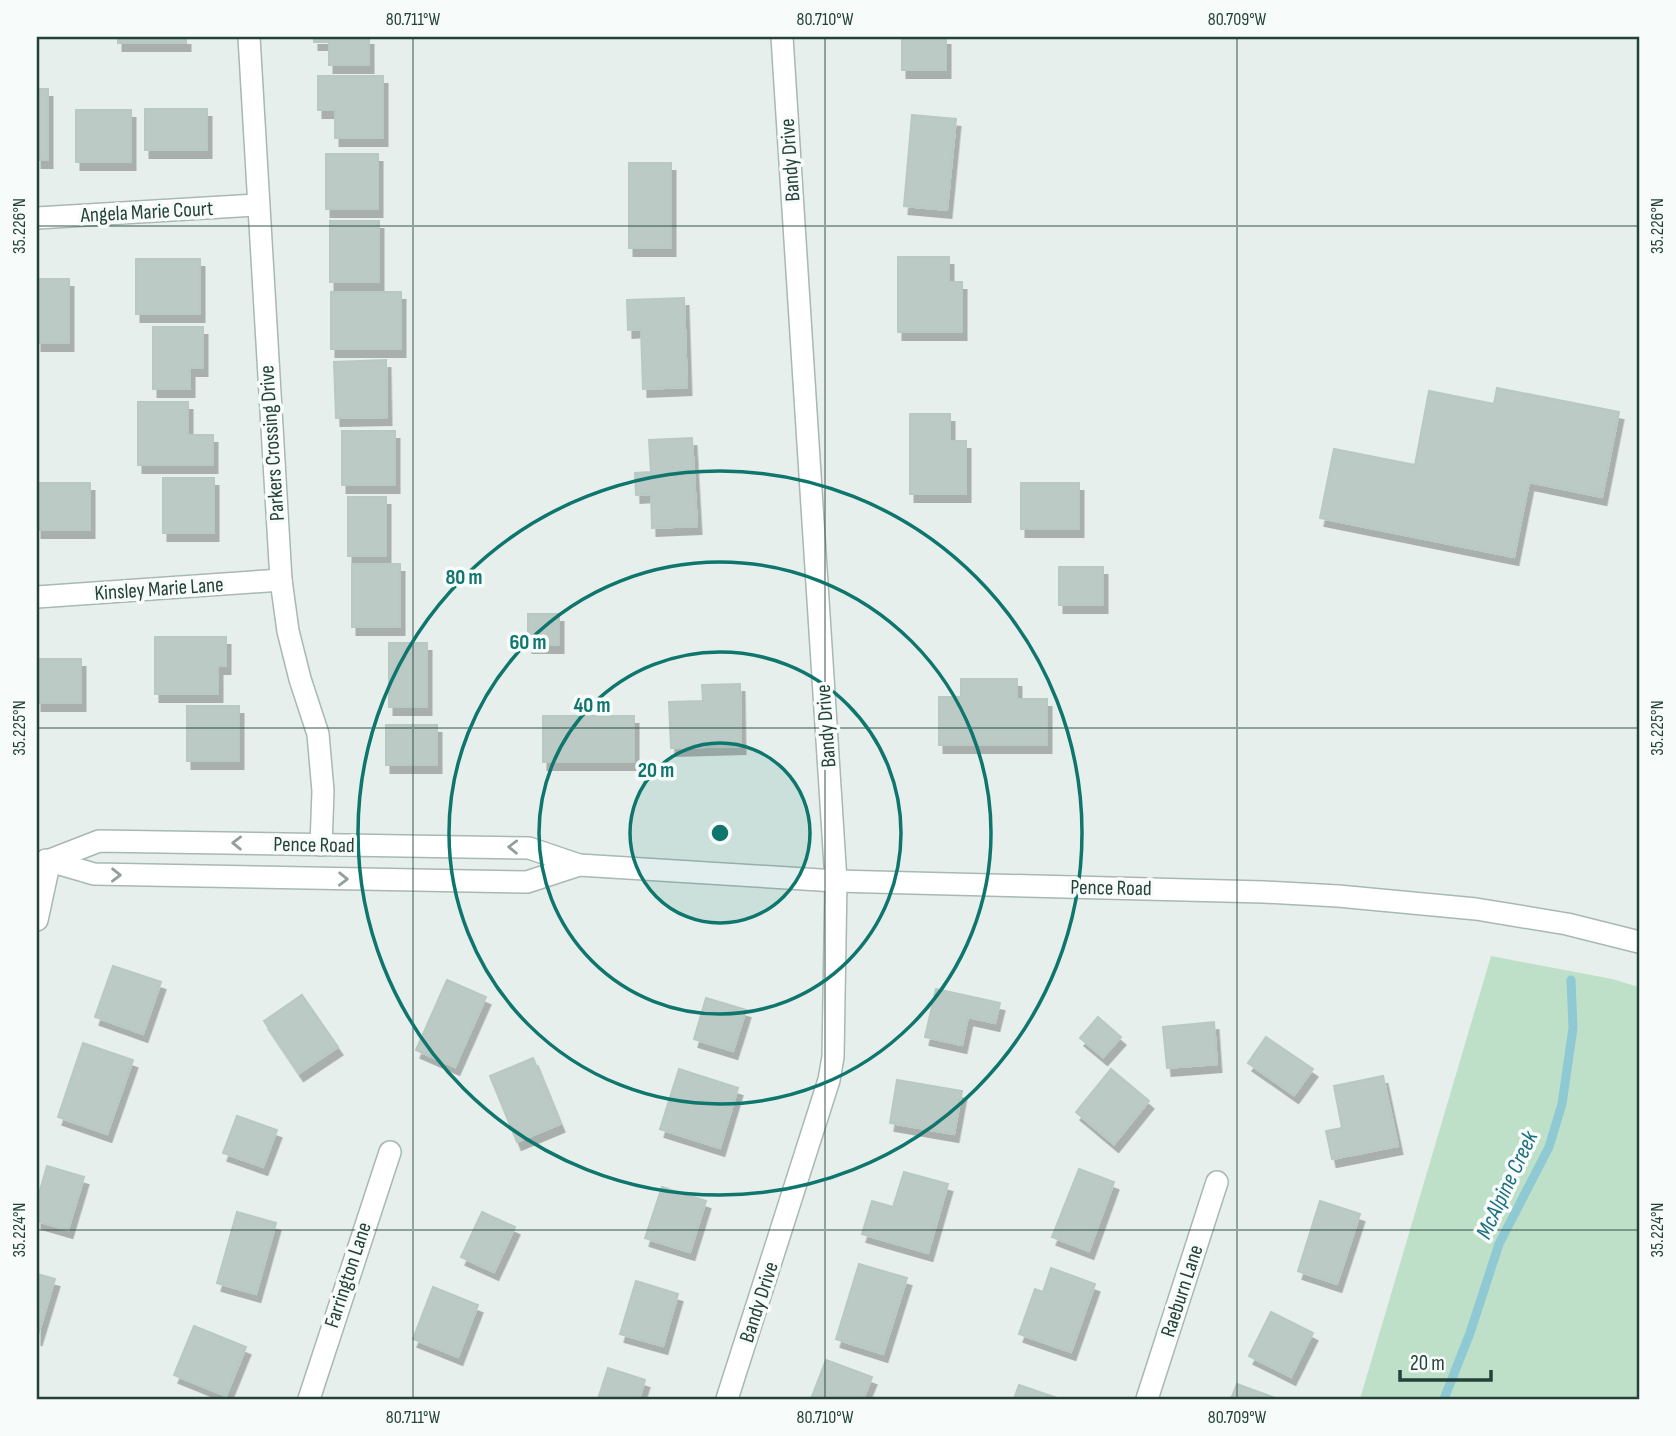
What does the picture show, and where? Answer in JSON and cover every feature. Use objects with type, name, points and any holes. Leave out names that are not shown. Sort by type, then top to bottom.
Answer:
[{"type":"street","name":"Parkers Crossing Drive","points":[[249,37],[281,580],[294,655],[318,734],[323,792],[321,845]]},
{"type":"street","name":"Bandy Drive","points":[[727,1399],[829,1080],[833,1057],[836,881],[782,37]]},
{"type":"street","name":"Angela Marie Court","points":[[37,218],[257,205]]},
{"type":"street","name":"Kinsley Marie Lane","points":[[37,597],[281,580]]},
{"type":"street","name":"Pence Road","points":[[43,860],[99,841],[528,848],[579,865],[836,881],[1338,896],[1476,909],[1567,924],[1639,942]]},
{"type":"street","name":"Pence Road","points":[[43,860],[94,874],[527,882],[579,865]]},
{"type":"street","points":[[37,920],[43,860]]},
{"type":"street","name":"Farrington Lane","points":[[309,1399],[390,1152]]},
{"type":"street","name":"Raeburn Lane","points":[[1147,1399],[1217,1182]]},
{"type":"green space","points":[[1491,956],[1612,979],[1639,987],[1639,1399],[1360,1399]]},
{"type":"building","points":[[118,37],[186,37],[186,43],[118,43]]},
{"type":"building","points":[[314,37],[369,37],[369,65],[329,65],[329,42],[314,42]]},
{"type":"building","points":[[902,37],[946,37],[946,70],[902,70]]},
{"type":"building","points":[[318,76],[383,76],[383,138],[335,138],[335,110],[318,110]]},
{"type":"building","points":[[37,89],[48,89],[48,160],[37,160]]},
{"type":"building","points":[[145,109],[207,109],[207,150],[145,150]]},
{"type":"building","points":[[76,110],[131,110],[131,162],[76,162]]},
{"type":"building","points":[[912,115],[956,119],[947,210],[904,206]]},
{"type":"building","points":[[326,154],[378,154],[378,209],[326,209]]},
{"type":"building","points":[[629,163],[671,163],[671,248],[629,248]]},
{"type":"building","points":[[330,221],[379,221],[379,282],[330,282]]},
{"type":"building","points":[[898,257],[949,257],[949,282],[962,282],[962,332],[898,332]]},
{"type":"building","points":[[136,259],[200,259],[200,314],[136,314]]},
{"type":"building","points":[[37,279],[69,279],[69,343],[37,343]]},
{"type":"building","points":[[331,292],[401,292],[401,349],[331,349]]},
{"type":"building","points":[[684,298],[687,387],[643,389],[641,329],[628,330],[627,300]]},
{"type":"building","points":[[153,327],[203,327],[203,368],[190,368],[190,389],[153,389]]},
{"type":"building","points":[[386,360],[387,417],[336,418],[334,362]]},
{"type":"building","points":[[1497,388],[1619,412],[1602,497],[1529,482],[1514,557],[1320,518],[1334,449],[1415,465],[1429,391],[1494,404]]},
{"type":"building","points":[[138,402],[188,402],[188,435],[213,435],[213,465],[138,465]]},
{"type":"building","points":[[910,414],[950,414],[950,441],[966,441],[966,494],[910,494]]},
{"type":"building","points":[[342,431],[395,431],[395,485],[342,485]]},
{"type":"building","points":[[692,438],[697,526],[652,528],[651,494],[636,495],[635,473],[651,472],[649,440]]},
{"type":"building","points":[[163,478],[214,478],[214,533],[163,533]]},
{"type":"building","points":[[37,483],[90,483],[90,530],[37,530]]},
{"type":"building","points":[[1021,483],[1079,483],[1079,529],[1021,529]]},
{"type":"building","points":[[348,497],[386,497],[386,556],[348,556]]},
{"type":"building","points":[[352,564],[400,564],[400,627],[352,627]]},
{"type":"building","points":[[1059,567],[1103,567],[1103,605],[1059,605]]},
{"type":"building","points":[[528,614],[559,614],[559,645],[528,645]]},
{"type":"building","points":[[155,637],[226,637],[226,666],[218,666],[218,694],[155,694]]},
{"type":"building","points":[[389,643],[427,643],[427,707],[389,707]]},
{"type":"building","points":[[37,659],[81,659],[81,703],[37,703]]},
{"type":"building","points":[[961,679],[1017,679],[1017,699],[1047,699],[1047,745],[939,745],[939,697],[961,697]]},
{"type":"building","points":[[740,684],[741,746],[671,748],[669,702],[703,701],[702,685]]},
{"type":"building","points":[[187,706],[239,706],[239,761],[187,761]]},
{"type":"building","points":[[543,716],[634,716],[634,762],[543,762]]},
{"type":"building","points":[[386,725],[437,725],[437,765],[386,765]]},
{"type":"building","points":[[113,966],[161,982],[143,1034],[95,1017]]},
{"type":"building","points":[[447,980],[486,997],[455,1067],[416,1050]]},
{"type":"building","points":[[936,989],[1000,1003],[995,1023],[968,1017],[962,1045],[925,1037]]},
{"type":"building","points":[[302,995],[338,1047],[299,1073],[264,1021]]},
{"type":"building","points":[[706,998],[746,1010],[733,1051],[694,1039]]},
{"type":"building","points":[[1098,1017],[1121,1037],[1103,1057],[1080,1038]]},
{"type":"building","points":[[1214,1022],[1217,1064],[1167,1068],[1163,1027]]},
{"type":"building","points":[[1266,1037],[1313,1069],[1294,1095],[1248,1063]]},
{"type":"building","points":[[83,1043],[133,1060],[107,1134],[58,1117]]},
{"type":"building","points":[[533,1058],[560,1124],[517,1142],[490,1076]]},
{"type":"building","points":[[679,1069],[738,1088],[720,1148],[660,1129]]},
{"type":"building","points":[[1111,1069],[1149,1101],[1114,1144],[1076,1112]]},
{"type":"building","points":[[1383,1076],[1398,1146],[1332,1159],[1326,1131],[1342,1128],[1334,1086]]},
{"type":"building","points":[[897,1080],[962,1091],[954,1134],[890,1123]]},
{"type":"building","points":[[237,1116],[277,1130],[263,1167],[223,1153]]},
{"type":"building","points":[[47,1166],[84,1177],[68,1230],[37,1221],[37,1201]]},
{"type":"building","points":[[1079,1169],[1114,1182],[1089,1251],[1052,1237]]},
{"type":"building","points":[[904,1172],[948,1184],[928,1253],[862,1234],[872,1201],[893,1207]]},
{"type":"building","points":[[662,1187],[706,1201],[690,1252],[645,1238]]},
{"type":"building","points":[[1320,1201],[1360,1214],[1337,1284],[1298,1271]]},
{"type":"building","points":[[237,1212],[276,1223],[256,1294],[217,1283]]},
{"type":"building","points":[[482,1212],[515,1227],[494,1272],[461,1257]]},
{"type":"building","points":[[859,1264],[907,1278],[883,1354],[836,1339]]},
{"type":"building","points":[[1051,1268],[1095,1284],[1071,1352],[1019,1334],[1035,1289],[1043,1292]]},
{"type":"building","points":[[37,1274],[55,1279],[37,1338]]},
{"type":"building","points":[[636,1281],[678,1294],[663,1346],[620,1334]]},
{"type":"building","points":[[433,1287],[478,1305],[458,1357],[413,1339]]},
{"type":"building","points":[[1271,1312],[1313,1333],[1291,1377],[1249,1356]]},
{"type":"building","points":[[194,1326],[246,1347],[226,1396],[174,1375]]},
{"type":"building","points":[[826,1360],[872,1377],[863,1399],[811,1399]]},
{"type":"building","points":[[608,1368],[645,1380],[639,1399],[598,1399]]},
{"type":"building","points":[[1237,1384],[1278,1399],[1231,1399]]},
{"type":"building","points":[[1019,1385],[1060,1399],[1014,1399]]},
{"type":"waterway","name":"McAlpine Creek","points":[[1444,1399],[1470,1333],[1499,1244],[1549,1147],[1562,1104],[1573,1028],[1571,980]]}]
